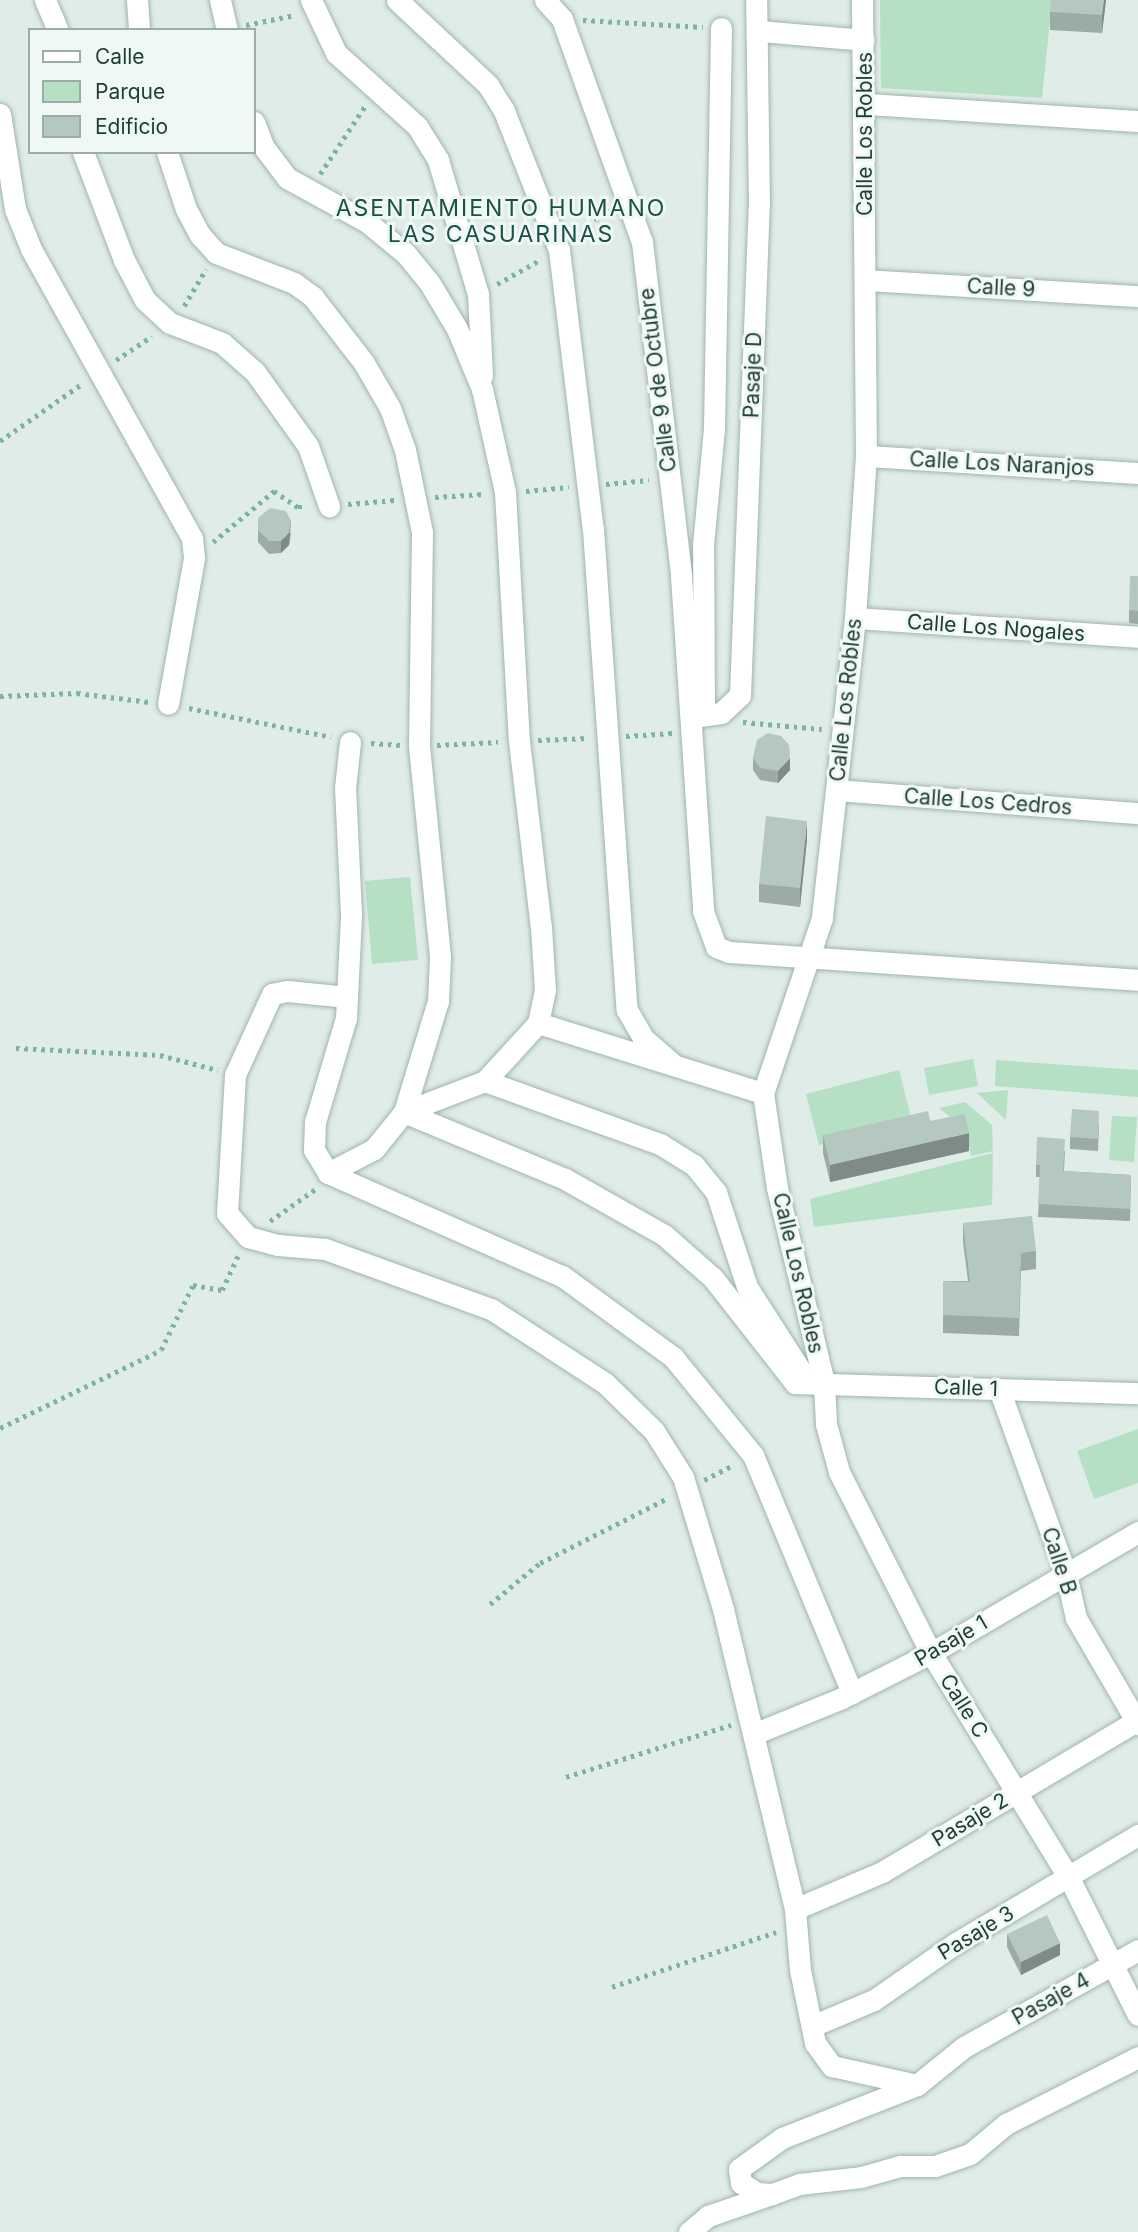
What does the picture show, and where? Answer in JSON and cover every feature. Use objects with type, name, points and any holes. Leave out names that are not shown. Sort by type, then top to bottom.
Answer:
[{"type":"street","points":[[45,0],[59,28]]},
{"type":"street","points":[[60,0],[60,28]]},
{"type":"street","points":[[137,0],[139,28]]},
{"type":"street","points":[[220,0],[227,28]]},
{"type":"street","points":[[397,0],[488,85],[504,111],[559,250],[589,486],[627,1010],[643,1038],[674,1065]]},
{"type":"street","name":"Calle 9 de Octubre","points":[[545,0],[562,19],[642,242],[698,716],[697,779],[703,911],[716,947],[729,953],[812,956]]},
{"type":"street","name":"Pasaje D","points":[[698,716],[721,713],[740,695],[759,204],[760,31],[756,0]]},
{"type":"street","name":"Calle Los Robles","points":[[809,1383],[763,1093],[812,956],[837,790],[855,618],[866,456],[866,104],[862,0]]},
{"type":"street","points":[[312,6],[335,53],[366,85],[417,126],[438,160],[478,294],[482,389]]},
{"type":"street","points":[[698,716],[703,545],[714,429],[721,28]]},
{"type":"street","points":[[760,31],[864,40]]},
{"type":"street","points":[[866,104],[1138,121]]},
{"type":"street","points":[[0,114],[15,209],[31,249],[184,518],[194,558],[169,704]]},
{"type":"street","points":[[256,127],[263,146],[287,178],[307,193],[367,222],[406,254],[429,282],[457,329],[482,389],[505,492],[519,741],[545,990],[538,1023],[485,1081],[404,1112]]},
{"type":"street","points":[[84,154],[124,260],[145,300],[170,323],[222,344],[255,372],[308,446],[329,506]]},
{"type":"street","points":[[168,154],[186,209],[216,253],[294,283],[313,297],[350,344],[390,408],[416,499],[422,532],[419,746],[440,957],[438,1001],[404,1112],[374,1149],[328,1173]]},
{"type":"street","name":"Calle 9","points":[[864,281],[1138,296]]},
{"type":"street","name":"Calle Los Naranjos","points":[[866,456],[1138,472]]},
{"type":"street","name":"Calle Los Nogales","points":[[855,618],[1138,637]]},
{"type":"street","points":[[350,742],[345,788],[351,914],[346,1018],[316,1122],[314,1150],[328,1173],[562,1276],[673,1357],[753,1455],[852,1693]]},
{"type":"street","name":"Calle Los Cedros","points":[[837,790],[1138,813]]},
{"type":"street","points":[[812,956],[1138,980]]},
{"type":"street","points":[[347,997],[287,990],[272,994],[235,1075],[228,1213],[248,1237],[278,1245],[325,1249],[491,1309],[605,1383],[654,1430],[686,1489],[754,1726],[796,1917],[815,2043],[832,2066],[917,2085]]},
{"type":"street","points":[[538,1023],[763,1093]]},
{"type":"street","points":[[485,1081],[660,1144],[694,1165],[716,1192],[747,1287],[809,1383]]},
{"type":"street","points":[[404,1112],[565,1179],[664,1235],[713,1279],[809,1383]]},
{"type":"street","name":"Calle 1","points":[[809,1383],[1138,1393]]},
{"type":"street","name":"Calle C","points":[[809,1383],[826,1424],[839,1472],[931,1653],[1069,1878],[1138,2015]]},
{"type":"street","name":"Calle B","points":[[999,1389],[1066,1574],[1076,1618],[1137,1721]]},
{"type":"street","name":"Pasaje 1","points":[[754,1726],[852,1693],[931,1653],[1138,1532]]},
{"type":"street","name":"Pasaje 2","points":[[796,1917],[882,1872],[1137,1721]]},
{"type":"street","name":"Pasaje 3","points":[[812,2026],[874,2000],[956,1943],[1138,1835]]},
{"type":"street","name":"Pasaje 4","points":[[772,2194],[757,2193],[741,2183],[739,2169],[782,2138],[917,2085],[964,2047],[1138,1950]]},
{"type":"street","points":[[689,2232],[708,2216],[799,2184],[861,2177],[900,2166],[935,2166],[970,2154],[1006,2124],[1138,2057]]},
{"type":"path","points":[[231,28],[312,6]]},
{"type":"path","points":[[562,19],[721,28]]},
{"type":"path","points":[[307,193],[364,113],[366,85]]},
{"type":"path","points":[[194,558],[274,491],[298,507],[329,506],[670,478]]},
{"type":"path","points":[[734,721],[844,731]]},
{"type":"path","points":[[16,1048],[160,1055],[235,1075]]},
{"type":"path","points":[[0,1428],[161,1350],[193,1285],[222,1290],[248,1237],[317,1188],[328,1173]]},
{"type":"path","points":[[490,1604],[540,1563],[753,1455]]},
{"type":"path","points":[[566,1777],[754,1726]]},
{"type":"path","points":[[612,1987],[796,1917]]},
{"type":"green space","points":[[880,0],[1052,0],[1042,98],[881,88]]},
{"type":"green space","points":[[410,877],[418,960],[372,964],[365,881]]},
{"type":"green space","points":[[973,1059],[978,1086],[929,1095],[924,1068]]},
{"type":"green space","points":[[996,1060],[1138,1070],[1138,1097],[995,1086]]},
{"type":"green space","points":[[899,1070],[912,1122],[819,1145],[806,1094]]},
{"type":"green space","points":[[1008,1090],[1006,1120],[977,1093]]},
{"type":"green space","points":[[965,1102],[992,1125],[993,1151],[971,1156],[966,1130],[939,1108]]},
{"type":"green space","points":[[1112,1116],[1137,1117],[1134,1162],[1109,1160]]},
{"type":"green space","points":[[993,1153],[992,1205],[814,1227],[810,1199]]},
{"type":"green space","points":[[1138,1429],[1138,1483],[1094,1499],[1077,1451]]},
{"type":"building","points":[[1051,0],[1104,0],[1102,15],[1050,12]]},
{"type":"building","points":[[270,508],[286,511],[291,521],[289,533],[281,541],[269,541],[258,530],[258,518]]},
{"type":"building","points":[[1130,576],[1138,576],[1138,611],[1129,610]]},
{"type":"building","points":[[768,733],[781,736],[789,745],[790,758],[778,771],[760,768],[753,758],[757,740]]},
{"type":"building","points":[[766,816],[807,821],[800,888],[759,884]]},
{"type":"building","points":[[1072,1109],[1099,1111],[1098,1139],[1070,1137]]},
{"type":"building","points":[[928,1111],[930,1121],[965,1114],[969,1133],[830,1165],[823,1135]]},
{"type":"building","points":[[1037,1137],[1065,1139],[1063,1171],[1131,1175],[1130,1209],[1038,1204],[1040,1165],[1036,1165]]},
{"type":"building","points":[[1032,1216],[1036,1251],[1021,1253],[1019,1318],[943,1315],[943,1281],[970,1282],[963,1223]]},
{"type":"building","points":[[1047,1915],[1060,1943],[1021,1962],[1007,1934]]},
{"type":"district","name":"ASENTAMIENTO HUMANO LAS CASUARINAS","points":[[501,221]]}]
